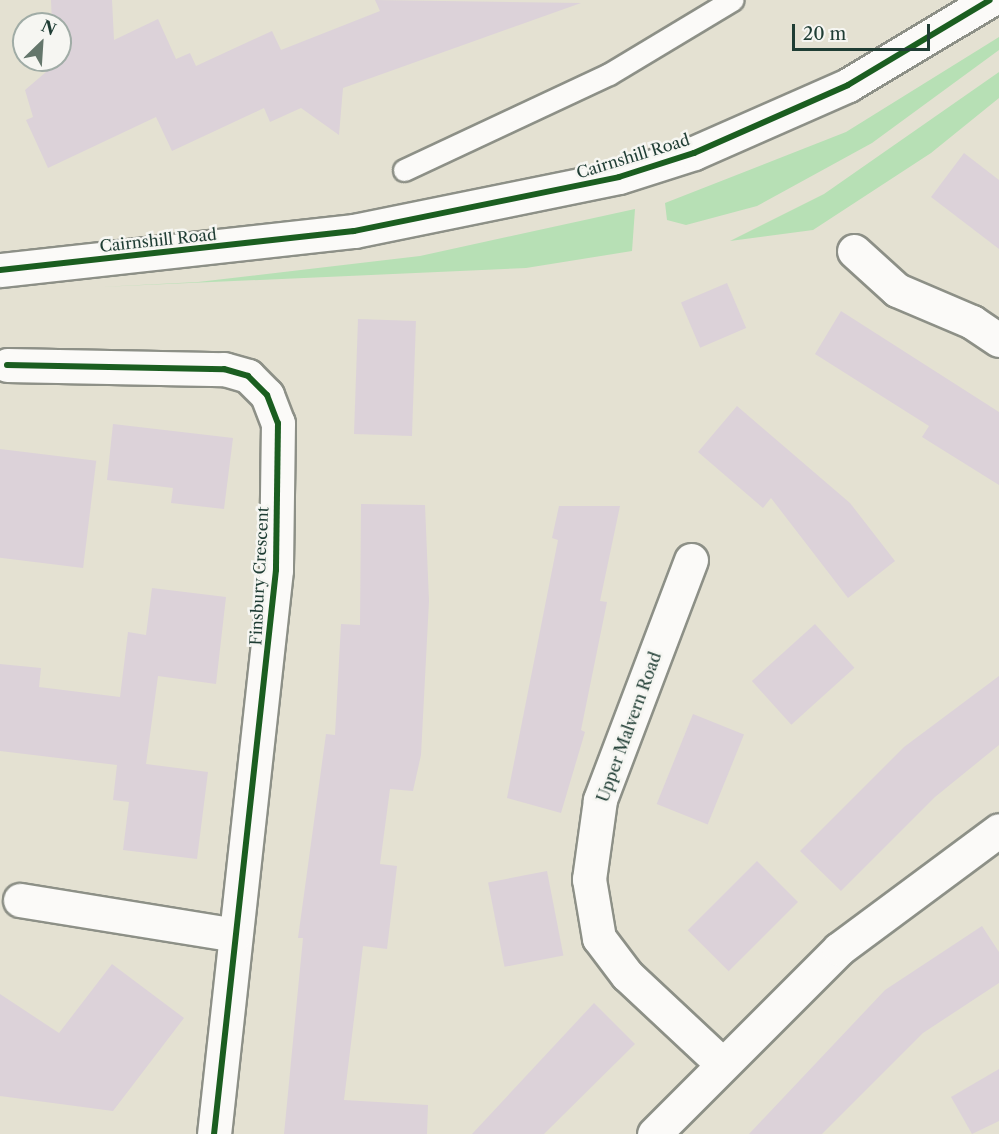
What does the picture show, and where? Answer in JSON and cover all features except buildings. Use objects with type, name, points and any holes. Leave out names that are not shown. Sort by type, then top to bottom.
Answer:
[{"type":"street","name":"Cairnshill Road","points":[[0,270],[354,231],[619,177],[694,153],[848,85],[990,0]]},
{"type":"street","points":[[854,251],[897,290],[972,322],[999,340]]},
{"type":"street","name":"Finsbury Crescent","points":[[7,365],[224,369],[248,376],[267,395],[278,423],[276,570],[213,1134]]},
{"type":"street","name":"Upper Malvern Road","points":[[691,560],[600,800],[589,879],[599,938],[633,982],[722,1064]]},
{"type":"street","points":[[654,1134],[838,949],[999,830]]},
{"type":"street","points":[[20,900],[235,935]]},
{"type":"lane","points":[[404,170],[609,74],[732,0]]},
{"type":"green space","points":[[999,37],[999,50],[872,143],[757,206],[686,225],[667,220],[665,203],[846,132]]},
{"type":"green space","points":[[999,72],[999,98],[931,153],[813,230],[730,241],[824,194]]},
{"type":"green space","points":[[635,209],[632,251],[526,268],[100,287],[198,282],[420,256]]},
{"type":"cycle path","points":[[0,270],[354,231],[619,177],[694,153],[848,85],[990,0]]},
{"type":"cycle path","points":[[7,365],[224,369],[248,376],[267,395],[278,423],[276,570],[214,1134]]}]
